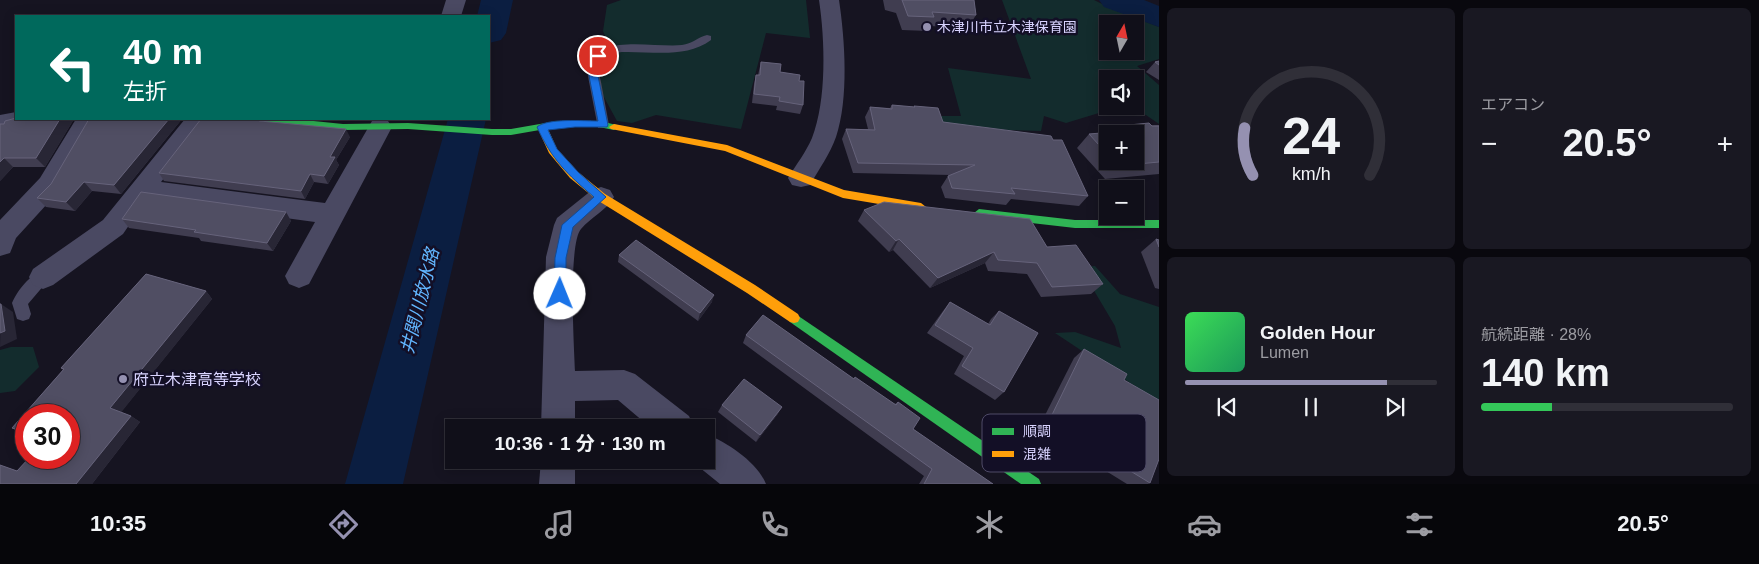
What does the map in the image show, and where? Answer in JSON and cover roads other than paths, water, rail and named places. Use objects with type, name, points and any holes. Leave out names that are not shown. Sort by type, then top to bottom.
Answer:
[{"type":"street","points":[[451,15],[456,0]]},
{"type":"street","points":[[801,178],[825,134],[833,74],[829,0]]},
{"type":"street","points":[[0,123],[15,120]]},
{"type":"street","points":[[0,245],[4,233],[49,185],[87,120]]},
{"type":"street","points":[[43,277],[114,227],[141,189],[197,120]]},
{"type":"street","points":[[275,120],[343,127],[380,127],[416,124],[492,132],[511,132],[575,123],[603,125],[727,148],[843,194],[931,208]]},
{"type":"street","points":[[299,276],[380,127]]},
{"type":"street","points":[[542,127],[553,151],[574,175],[601,197],[751,288],[982,448]]},
{"type":"street","points":[[141,189],[331,214]]},
{"type":"street","points":[[558,419],[560,258],[567,225],[601,197]]},
{"type":"street","points":[[969,212],[1075,224],[1159,224]]},
{"type":"street","points":[[559,386],[624,385],[666,419]]},
{"type":"street","points":[[715,458],[748,484]]},
{"type":"street","points":[[557,484],[558,469]]},
{"type":"street","points":[[1017,472],[1034,484]]},
{"type":"lane","points":[[603,125],[592,66],[598,56],[612,49],[688,48],[702,44],[707,38]]},
{"type":"lane","points":[[23,314],[20,303],[34,284],[43,277]]},
{"type":"waterway","name":"井関川放水路","points":[[490,29],[497,0]]},
{"type":"waterway","points":[[1115,0],[1159,17]]},
{"type":"waterway","name":"井関川放水路","points":[[374,484],[467,120]]},
{"type":"place","name":"木津川市立木津保育園","points":[[927,27]]},
{"type":"place","name":"府立木津高等学校","points":[[123,379]]}]
